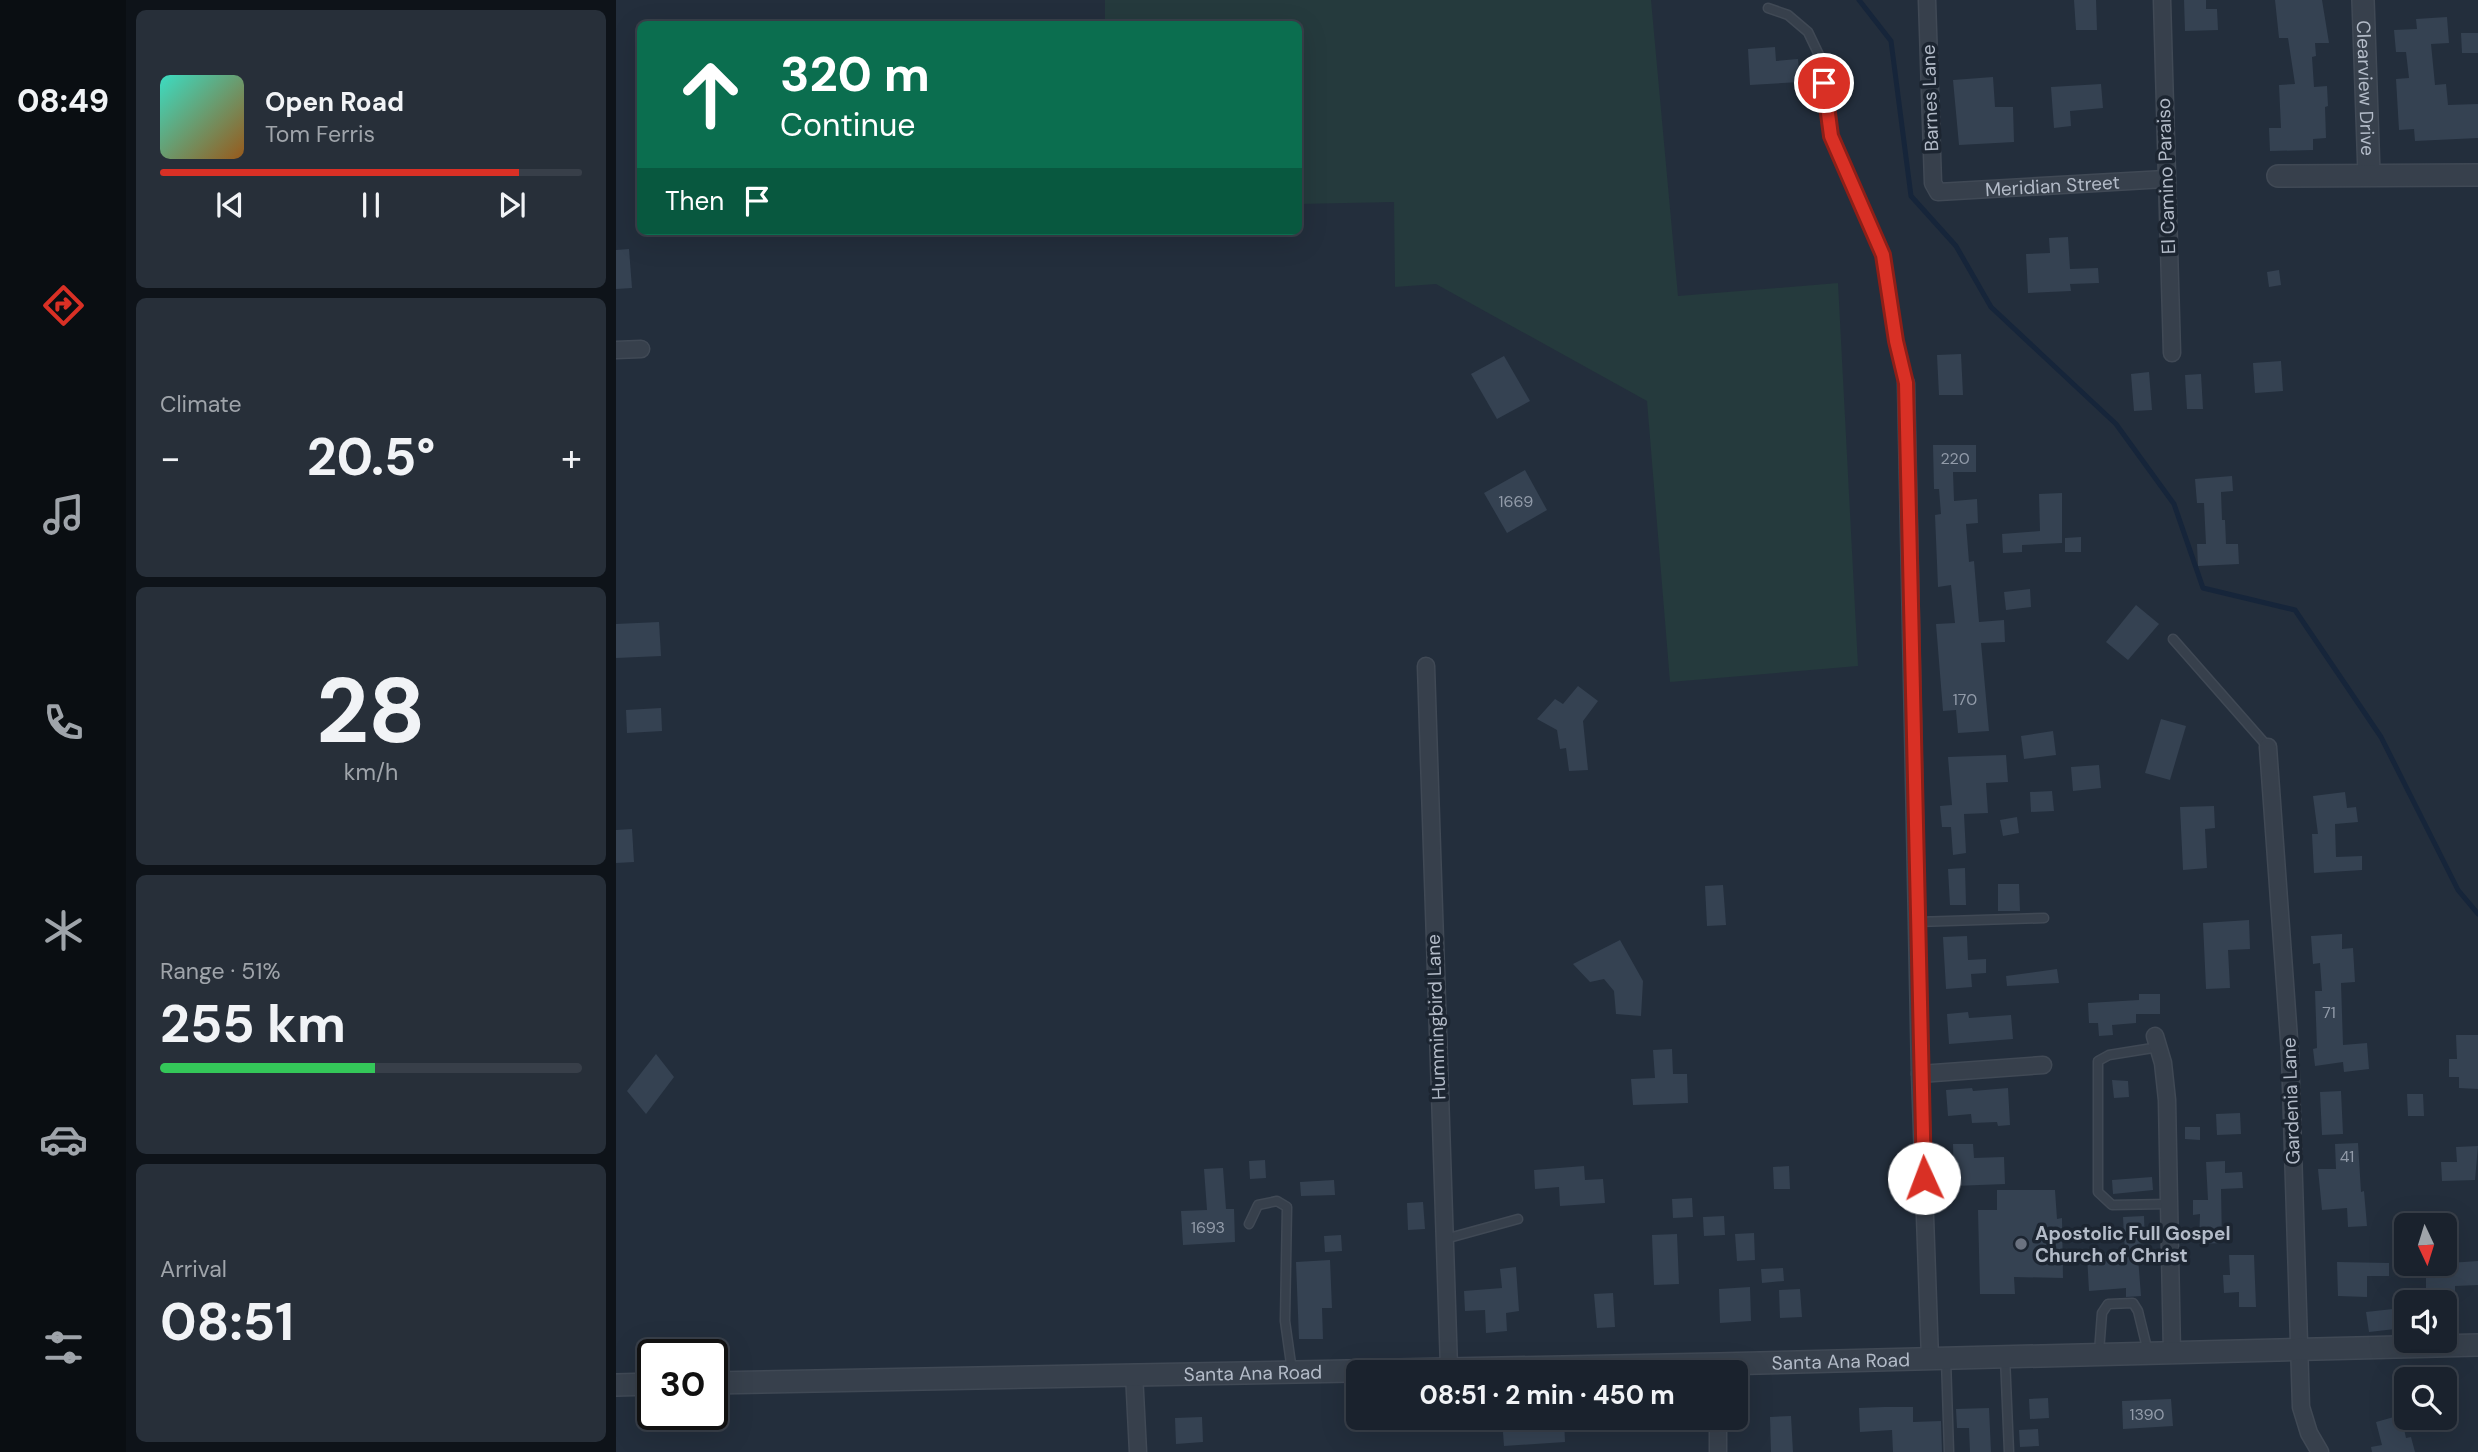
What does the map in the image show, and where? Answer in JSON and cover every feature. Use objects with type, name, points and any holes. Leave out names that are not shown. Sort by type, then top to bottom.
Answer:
[{"type":"street","name":"Barnes Lane","points":[[1927,0],[1933,183],[1940,191]]},
{"type":"street","name":"El Camino Paraiso","points":[[2162,0],[2172,353]]},
{"type":"street","name":"Clearview Drive","points":[[2364,0],[2369,174]]},
{"type":"street","points":[[2278,176],[2478,175]]},
{"type":"street","name":"Meridian Street","points":[[1940,191],[2165,179]]},
{"type":"street","points":[[616,350],[641,349]]},
{"type":"street","points":[[1906,383],[1920,1073],[1938,1359]]},
{"type":"street","name":"Hummingbird Lane","points":[[1426,666],[1449,1360]]},
{"type":"street","name":"Gardenia Lane","points":[[2268,747],[2290,1053],[2301,1407],[2309,1433],[2320,1452]]},
{"type":"street","points":[[2157,1042],[2168,1100],[2172,1354]]},
{"type":"street","points":[[1920,1073],[2043,1065]]},
{"type":"street","name":"Santa Ana Road","points":[[1748,1367],[2005,1357],[2478,1345]]},
{"type":"street","name":"Santa Ana Road","points":[[728,1383],[1346,1370]]},
{"type":"street","points":[[1134,1373],[1138,1452]]},
{"type":"street","points":[[616,1385],[637,1384]]},
{"type":"street","points":[[1718,1430],[1718,1452]]},
{"type":"lane","points":[[1768,8],[1788,15],[1808,32],[1820,57],[1831,136],[1883,255],[1896,341],[1906,383]]},
{"type":"lane","points":[[2174,639],[2268,747]]},
{"type":"lane","points":[[1916,922],[2044,918]]},
{"type":"lane","points":[[2157,1042],[2109,1055],[2098,1061],[2098,1192],[2103,1200],[2112,1205],[2168,1205]]},
{"type":"lane","points":[[1249,1224],[1258,1205],[1277,1201],[1287,1207],[1286,1330],[1292,1371]]},
{"type":"lane","points":[[1445,1239],[1518,1219]]},
{"type":"lane","points":[[2099,1356],[2102,1313],[2108,1304],[2117,1302],[2133,1303],[2138,1311],[2148,1355]]},
{"type":"lane","points":[[2005,1357],[2009,1452]]},
{"type":"lane","points":[[1938,1359],[1949,1452]]},
{"type":"green space","points":[[1105,0],[1651,0],[1678,296],[1838,283],[1858,666],[1670,682],[1647,401],[1436,284],[1395,287],[1394,202],[1302,204],[1302,21],[1105,21]]},
{"type":"building","points":[[2074,0],[2096,0],[2097,30],[2076,30]]},
{"type":"building","points":[[2184,0],[2206,0],[2206,9],[2217,9],[2218,30],[2185,31]]},
{"type":"building","points":[[2275,0],[2322,0],[2329,43],[2315,43],[2316,56],[2312,57],[2314,87],[2327,86],[2328,106],[2325,107],[2326,138],[2313,139],[2313,150],[2270,151],[2269,128],[2281,128],[2279,85],[2295,84],[2288,38],[2279,38]]},
{"type":"building","points":[[2447,17],[2449,43],[2431,44],[2435,85],[2446,84],[2448,105],[2478,104],[2478,138],[2415,141],[2414,129],[2399,130],[2396,79],[2409,78],[2406,52],[2396,52],[2394,30],[2417,29],[2416,19]]},
{"type":"building","points":[[2461,33],[2478,33],[2478,53],[2462,53]]},
{"type":"building","points":[[1775,47],[1776,61],[1798,59],[1800,82],[1750,85],[1748,49]]},
{"type":"building","points":[[1993,77],[1995,107],[2013,107],[2014,142],[1959,145],[1953,80]]},
{"type":"building","points":[[2101,84],[2103,108],[2070,111],[2071,126],[2054,128],[2051,87]]},
{"type":"building","points":[[2068,237],[2070,269],[2098,268],[2099,283],[2070,284],[2071,291],[2028,293],[2026,254],[2050,253],[2049,238]]},
{"type":"building","points":[[629,249],[632,288],[616,289],[616,250]]},
{"type":"building","points":[[2279,270],[2281,285],[2269,287],[2267,272]]},
{"type":"building","points":[[1961,354],[1963,395],[1939,395],[1937,355]]},
{"type":"building","points":[[1504,356],[1530,401],[1497,419],[1471,374]]},
{"type":"building","points":[[2281,361],[2283,391],[2255,393],[2253,363]]},
{"type":"building","points":[[2149,372],[2152,410],[2134,411],[2131,374]]},
{"type":"building","points":[[2201,374],[2203,409],[2187,409],[2185,375]]},
{"type":"building","points":[[1933,445],[1976,445],[1976,472],[1953,472],[1954,501],[1977,499],[1978,523],[1966,524],[1969,562],[1974,561],[1979,622],[2004,620],[2005,642],[1981,643],[1989,731],[1958,733],[1956,710],[1943,711],[1936,624],[1955,623],[1951,585],[1938,587],[1935,515],[1941,514],[1939,489],[1934,489]]},
{"type":"building","points":[[1525,470],[1547,510],[1507,533],[1484,493]]},
{"type":"building","points":[[2232,476],[2233,491],[2221,492],[2222,520],[2225,520],[2226,544],[2238,544],[2239,564],[2198,566],[2197,544],[2206,544],[2204,503],[2197,503],[2195,479]]},
{"type":"building","points":[[2062,493],[2062,543],[2022,545],[2022,552],[2003,553],[2002,534],[2040,531],[2039,494]]},
{"type":"building","points":[[2081,537],[2081,552],[2065,552],[2065,538]]},
{"type":"building","points":[[2030,589],[2031,607],[2006,610],[2004,592]]},
{"type":"building","points":[[2136,605],[2159,624],[2128,660],[2106,642]]},
{"type":"building","points":[[659,622],[661,656],[616,658],[616,624]]},
{"type":"building","points":[[1578,686],[1598,701],[1583,721],[1588,770],[1569,771],[1566,748],[1560,749],[1557,730],[1537,719],[1555,699],[1563,704]]},
{"type":"building","points":[[661,708],[662,731],[627,733],[626,710]]},
{"type":"building","points":[[2161,719],[2186,726],[2170,780],[2145,773]]},
{"type":"building","points":[[2053,731],[2056,755],[2024,759],[2021,736]]},
{"type":"building","points":[[2006,755],[2008,782],[1986,783],[1988,813],[1964,814],[1966,853],[1953,855],[1951,827],[1942,827],[1940,806],[1952,805],[1948,757]]},
{"type":"building","points":[[2099,765],[2101,788],[2073,791],[2071,767]]},
{"type":"building","points":[[2052,791],[2054,811],[2031,812],[2030,792]]},
{"type":"building","points":[[2345,792],[2347,808],[2356,807],[2358,822],[2335,824],[2336,857],[2362,856],[2362,870],[2314,873],[2312,834],[2318,834],[2313,796]]},
{"type":"building","points":[[2214,806],[2215,828],[2205,829],[2207,868],[2183,870],[2180,807]]},
{"type":"building","points":[[2017,817],[2019,833],[2003,836],[2000,820]]},
{"type":"building","points":[[632,829],[634,862],[616,863],[616,830]]},
{"type":"building","points":[[1965,868],[1966,905],[1950,905],[1948,869]]},
{"type":"building","points":[[1998,884],[2019,884],[2020,911],[1998,911]]},
{"type":"building","points":[[1723,885],[1726,925],[1707,926],[1705,886]]},
{"type":"building","points":[[2249,920],[2250,949],[2228,950],[2230,988],[2206,989],[2203,923]]},
{"type":"building","points":[[2342,934],[2342,949],[2353,948],[2355,982],[2341,983],[2343,1045],[2367,1043],[2369,1069],[2344,1072],[2343,1062],[2315,1066],[2315,991],[2322,991],[2320,963],[2313,964],[2311,936]]},
{"type":"building","points":[[1967,936],[1968,960],[1986,959],[1986,973],[1971,974],[1972,987],[1946,989],[1943,937]]},
{"type":"building","points":[[1620,940],[1643,981],[1641,1016],[1616,1014],[1614,991],[1604,979],[1590,982],[1573,964]]},
{"type":"building","points":[[2057,969],[2059,983],[2007,986],[2006,976]]},
{"type":"building","points":[[2139,994],[2160,994],[2160,1014],[2136,1014],[2136,1023],[2112,1025],[2113,1035],[2099,1036],[2098,1023],[2089,1023],[2088,1003],[2139,1000]]},
{"type":"building","points":[[1968,1012],[1969,1018],[2011,1015],[2013,1039],[1949,1044],[1947,1014]]},
{"type":"building","points":[[2456,1035],[2478,1035],[2478,1089],[2459,1088],[2459,1077],[2449,1077],[2449,1059],[2457,1059]]},
{"type":"building","points":[[1672,1049],[1673,1074],[1687,1074],[1688,1103],[1633,1105],[1631,1079],[1655,1078],[1653,1050]]},
{"type":"building","points":[[656,1054],[674,1077],[646,1114],[627,1091]]},
{"type":"building","points":[[2112,1080],[2128,1081],[2129,1097],[2114,1098]]},
{"type":"building","points":[[1972,1088],[1973,1091],[2008,1088],[2010,1125],[1998,1126],[1997,1122],[1972,1123],[1971,1114],[1948,1116],[1946,1090]]},
{"type":"building","points":[[2341,1091],[2343,1134],[2322,1135],[2320,1092]]},
{"type":"building","points":[[2407,1094],[2423,1094],[2424,1116],[2408,1116]]},
{"type":"building","points":[[2240,1113],[2241,1134],[2217,1135],[2216,1114]]},
{"type":"building","points":[[2185,1127],[2200,1127],[2200,1140],[2185,1139]]},
{"type":"building","points":[[2358,1143],[2361,1192],[2364,1191],[2367,1226],[2348,1227],[2347,1208],[2322,1210],[2318,1169],[2336,1169],[2335,1144]]},
{"type":"building","points":[[1953,1144],[1973,1144],[1974,1158],[2004,1157],[2005,1184],[1954,1186]]},
{"type":"building","points":[[2478,1146],[2475,1180],[2442,1181],[2441,1162],[2457,1162],[2456,1147]]},
{"type":"building","points":[[1265,1160],[1266,1178],[1250,1179],[1249,1161]]},
{"type":"building","points":[[2225,1161],[2225,1173],[2242,1172],[2243,1188],[2221,1189],[2222,1243],[2199,1244],[2200,1214],[2193,1215],[2193,1200],[2208,1200],[2206,1162]]},
{"type":"building","points":[[1584,1166],[1585,1180],[1603,1179],[1605,1203],[1560,1206],[1559,1187],[1535,1189],[1534,1170]]},
{"type":"building","points":[[1789,1166],[1790,1189],[1774,1189],[1773,1167]]},
{"type":"building","points":[[1223,1168],[1226,1209],[1234,1209],[1235,1242],[1183,1245],[1181,1211],[1207,1210],[1204,1169]]},
{"type":"building","points":[[2152,1177],[2153,1190],[2113,1194],[2112,1180]]},
{"type":"building","points":[[1334,1180],[1335,1195],[1301,1196],[1300,1182]]},
{"type":"building","name":"Apostolic Full Gospel Church of Christ","points":[[1997,1190],[2055,1190],[2057,1219],[2062,1218],[2063,1278],[2014,1277],[2015,1294],[1980,1294],[1978,1210],[1997,1210]]},
{"type":"building","points":[[1692,1198],[1693,1217],[1673,1218],[1672,1199]]},
{"type":"building","points":[[1423,1202],[1425,1229],[1408,1230],[1407,1203]]},
{"type":"building","points":[[1724,1216],[1725,1235],[1704,1236],[1703,1217]]},
{"type":"building","points":[[2144,1216],[2145,1243],[2137,1244],[2141,1296],[2126,1297],[2126,1288],[2089,1291],[2087,1255],[2125,1252],[2123,1217]]},
{"type":"building","points":[[1754,1233],[1755,1260],[1737,1261],[1735,1234]]},
{"type":"building","points":[[1677,1234],[1679,1284],[1654,1285],[1652,1235]]},
{"type":"building","points":[[1341,1235],[1342,1251],[1325,1252],[1324,1236]]},
{"type":"building","points":[[2229,1255],[2254,1255],[2256,1307],[2239,1307],[2239,1292],[2224,1293],[2223,1275],[2230,1275]]},
{"type":"building","points":[[1330,1260],[1332,1308],[1322,1308],[1323,1339],[1299,1339],[1296,1262]]},
{"type":"building","points":[[2478,1261],[2478,1285],[2455,1286],[2455,1290],[2426,1289],[2426,1276],[2457,1276],[2457,1262]]},
{"type":"building","points":[[2337,1262],[2389,1263],[2389,1276],[2367,1276],[2367,1297],[2338,1296]]},
{"type":"building","points":[[1516,1267],[1519,1311],[1506,1313],[1507,1331],[1486,1333],[1485,1310],[1465,1311],[1464,1291],[1502,1288],[1500,1269]]},
{"type":"building","points":[[1783,1268],[1784,1281],[1762,1283],[1761,1269]]},
{"type":"building","points":[[1750,1287],[1751,1321],[1720,1323],[1719,1289]]},
{"type":"building","points":[[1800,1289],[1802,1317],[1780,1318],[1779,1290]]},
{"type":"building","points":[[1613,1293],[1615,1327],[1597,1328],[1594,1294]]},
{"type":"building","points":[[2394,1309],[2394,1329],[2369,1332],[2366,1312]]},
{"type":"building","points":[[2048,1398],[2049,1418],[2030,1419],[2029,1399]]},
{"type":"building","points":[[2171,1399],[2173,1426],[2123,1429],[2122,1401]]},
{"type":"building","points":[[1913,1407],[1913,1422],[1941,1421],[1942,1452],[1893,1452],[1892,1430],[1860,1432],[1859,1408]]},
{"type":"building","points":[[1989,1408],[1991,1452],[1970,1452],[1969,1428],[1957,1428],[1956,1409]]},
{"type":"building","points":[[1791,1416],[1793,1452],[1771,1452],[1770,1417]]},
{"type":"building","points":[[1202,1417],[1203,1442],[1176,1444],[1175,1418]]},
{"type":"building","points":[[2394,1417],[2394,1430],[2404,1430],[2406,1438],[2411,1437],[2415,1452],[2372,1452],[2371,1447],[2382,1445],[2376,1422]]},
{"type":"building","points":[[2038,1429],[2039,1446],[2020,1447],[2019,1430]]},
{"type":"building","points":[[1503,1430],[1564,1430],[1565,1442],[1504,1446]]},
{"type":"waterway","points":[[1859,0],[1891,41],[1911,196],[1956,246],[1991,307],[2116,424],[2174,504],[2203,588],[2295,610],[2381,737],[2458,890],[2478,914]]},
{"type":"place","name":"Apostolic Full Gospel Church of Christ","points":[[2021,1244]]},
{"type":"route","points":[[1824,83],[1831,136],[1858,192],[1883,255],[1896,341],[1906,383],[1917,973],[1924,1178]]}]
